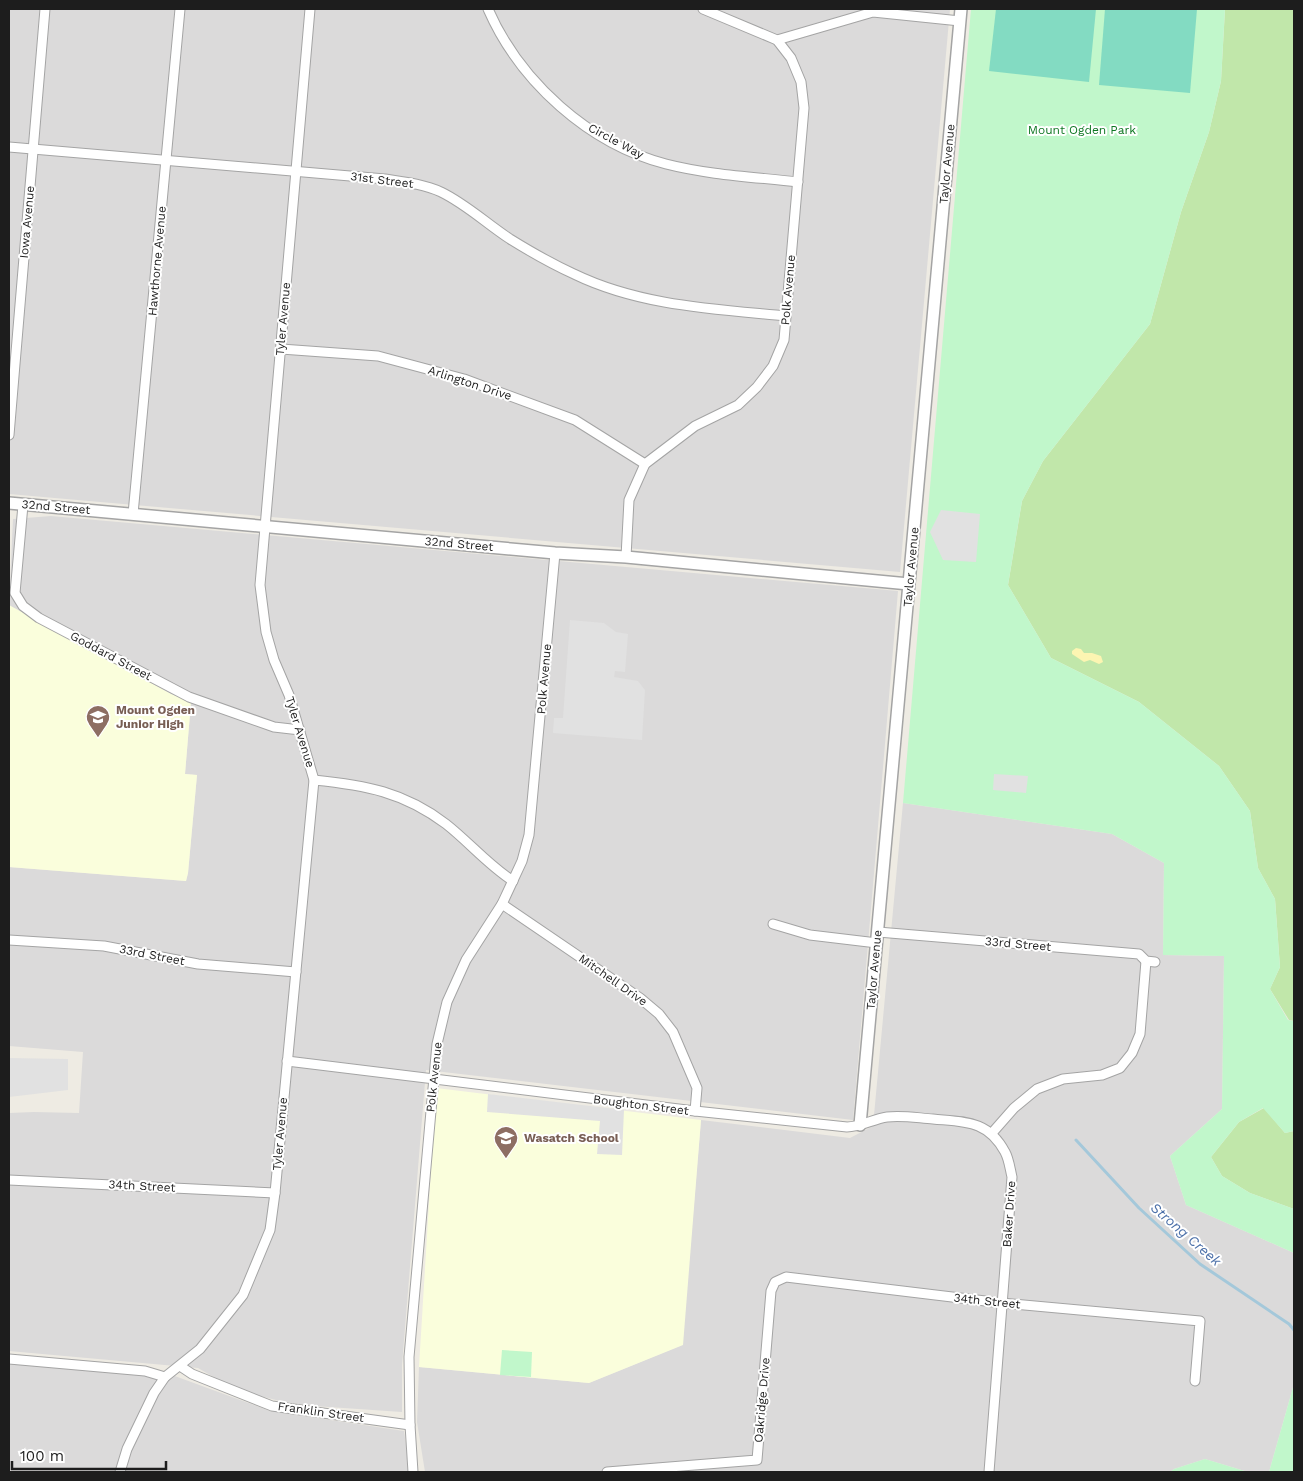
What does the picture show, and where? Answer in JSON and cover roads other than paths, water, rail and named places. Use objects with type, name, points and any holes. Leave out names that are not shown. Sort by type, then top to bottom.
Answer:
[{"type":"street","name":"Iowa Avenue","points":[[9,435],[45,9]]},
{"type":"street","name":"Hawthorne Avenue","points":[[133,514],[180,9]]},
{"type":"street","name":"Tyler Avenue","points":[[120,1472],[127,1449],[154,1393],[165,1377],[200,1349],[243,1295],[270,1230],[275,1193],[314,780],[289,695],[274,660],[266,632],[260,585],[310,9]]},
{"type":"street","name":"Circle Way","points":[[488,9],[495,24],[531,78],[566,112],[602,137],[665,164],[698,171],[798,182]]},
{"type":"street","points":[[703,9],[777,40],[873,12],[960,21]]},
{"type":"street","name":"Taylor Avenue","points":[[860,1125],[960,9]]},
{"type":"street","name":"Polk Avenue","points":[[644,464],[695,426],[738,405],[757,388],[774,366],[784,340],[804,108],[801,82],[791,58],[777,40]]},
{"type":"street","name":"31st Street","points":[[9,147],[385,179],[418,184],[442,193],[472,211],[510,239],[548,260],[608,288],[687,307],[786,316]]},
{"type":"street","name":"Arlington Drive","points":[[281,349],[378,356],[464,379],[576,420],[644,464]]},
{"type":"street","points":[[626,556],[630,500],[644,464]]},
{"type":"street","name":"32nd Street","points":[[9,503],[555,553],[626,556],[909,584]]},
{"type":"street","name":"Goddard Street","points":[[23,505],[15,593],[23,606],[39,618],[189,698],[274,727],[300,730]]},
{"type":"street","name":"Polk Avenue","points":[[413,1472],[409,1356],[436,1044],[447,1002],[466,960],[502,904],[522,861],[529,835],[555,553]]},
{"type":"street","points":[[314,780],[351,783],[379,789],[406,799],[446,824],[497,870],[513,881]]},
{"type":"street","name":"Mitchell Drive","points":[[502,904],[640,998],[659,1014],[673,1032],[697,1088],[695,1111]]},
{"type":"street","name":"33rd Street","points":[[773,924],[810,935],[1139,954],[1151,962],[1140,1034],[1132,1053],[1120,1068],[1102,1075],[1063,1079],[1037,1089],[1014,1108],[992,1134]]},
{"type":"street","name":"33rd Street","points":[[9,940],[104,946],[198,964],[296,972]]},
{"type":"street","name":"Boughton Street","points":[[287,1061],[695,1111],[846,1127],[879,1119],[901,1117],[966,1122],[981,1126],[992,1134]]},
{"type":"street","name":"Baker Drive","points":[[989,1472],[1012,1177],[1006,1152],[992,1134]]},
{"type":"street","name":"34th Street","points":[[9,1180],[275,1193]]},
{"type":"street","name":"34th Street","points":[[776,1282],[786,1277],[1002,1303],[1200,1321],[1195,1381]]},
{"type":"street","name":"Oakridge Drive","points":[[607,1472],[757,1460],[771,1291],[776,1282]]},
{"type":"street","points":[[9,1359],[145,1371],[165,1377]]},
{"type":"street","name":"Franklin Street","points":[[180,1366],[192,1374],[272,1406],[410,1424]]},
{"type":"waterway","name":"Strong Creek","points":[[1076,1140],[1139,1208],[1200,1264],[1289,1324],[1294,1330]]},
{"type":"place","name":"Mount Ogden Junior High","points":[[98,738]]},
{"type":"place","name":"Wasatch School","points":[[506,1159]]},
{"type":"park label","name":"Mount Ogden Park","points":[[1082,130]]}]
